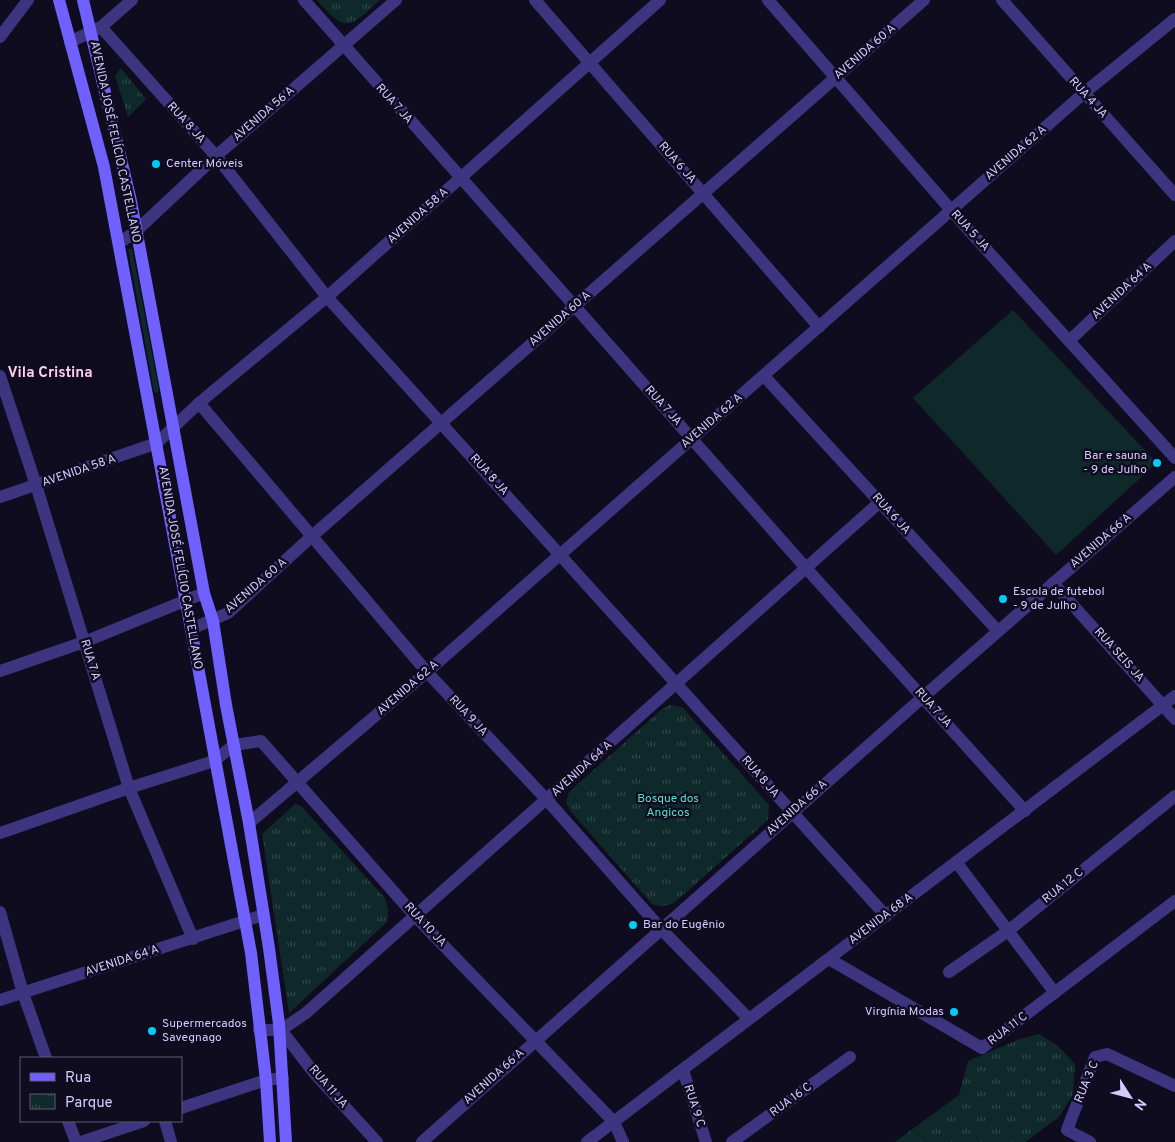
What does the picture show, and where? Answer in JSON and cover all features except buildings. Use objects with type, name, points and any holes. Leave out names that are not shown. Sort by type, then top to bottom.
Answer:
[{"type":"main road","name":"AVENIDA JOSÉ FELÍCIO CASTELLANO","points":[[59,0],[104,167],[157,443],[184,601],[191,629],[245,922],[266,1080],[270,1142]]},
{"type":"main road","name":"AVENIDA JOSÉ FELÍCIO CASTELLANO","points":[[83,0],[96,30],[204,593],[213,621],[234,745],[250,823],[281,1030],[286,1142]]},
{"type":"street","points":[[0,37],[28,0]]},
{"type":"street","points":[[70,42],[96,30],[132,0]]},
{"type":"street","name":"RUA 7 JA","points":[[304,0],[806,568],[1025,811]]},
{"type":"street","name":"AVENIDA 56 A","points":[[118,243],[135,232],[216,156],[396,0]]},
{"type":"street","name":"RUA 6 JA","points":[[535,0],[819,327]]},
{"type":"street","name":"AVENIDA 58 A","points":[[0,497],[157,443],[199,403],[327,297],[660,0]]},
{"type":"street","name":"RUA 5 JA","points":[[768,0],[951,210],[1175,458]]},
{"type":"street","name":"AVENIDA 60 A","points":[[191,629],[228,613],[311,537],[924,0]]},
{"type":"street","name":"RUA 4 JA","points":[[1002,0],[1175,195]]},
{"type":"street","name":"AVENIDA 62 A","points":[[250,823],[427,672],[1084,93],[1175,18]]},
{"type":"street","name":"RUA 8 JA","points":[[96,30],[216,156],[327,297],[561,554],[629,632],[678,683],[792,813],[886,916]]},
{"type":"street","name":"AVENIDA 64 A","points":[[1069,341],[1175,240]]},
{"type":"street","name":"RUA 7 A","points":[[0,376],[36,485],[128,788],[193,939]]},
{"type":"street","name":"RUA 6 JA","points":[[764,376],[998,631]]},
{"type":"street","name":"RUA 9 JA","points":[[199,403],[427,672],[547,800],[662,930],[749,1020]]},
{"type":"street","name":"AVENIDA 66 A","points":[[422,1142],[923,697],[1175,477]]},
{"type":"street","name":"AVENIDA 64 A","points":[[281,1030],[306,1013],[880,502]]},
{"type":"street","name":"RUA SEIS JA","points":[[1053,583],[1164,704],[1175,719]]},
{"type":"street","points":[[0,671],[84,642],[204,593]]},
{"type":"street","name":"AVENIDA 68 A","points":[[587,1142],[1175,696]]},
{"type":"street","name":"RUA 10 JA","points":[[234,745],[261,741],[416,916],[614,1122]]},
{"type":"street","points":[[0,834],[128,788],[214,761],[234,745]]},
{"type":"street","name":"RUA 12 C","points":[[949,972],[1008,930],[1175,796]]},
{"type":"street","points":[[957,863],[1055,994]]},
{"type":"street","name":"RUA 11 C","points":[[829,959],[982,1048],[1175,901]]},
{"type":"street","points":[[0,912],[23,993],[46,1057]]},
{"type":"street","name":"AVENIDA 64 A","points":[[0,1000],[263,915]]},
{"type":"street","points":[[259,1030],[281,1030]]},
{"type":"street","name":"RUA 11 JA","points":[[281,1030],[315,1074],[377,1142]]},
{"type":"street","name":"RUA 3 C","points":[[1090,1142],[1067,1130],[1096,1057],[1107,1054],[1175,1086]]},
{"type":"street","name":"RUA 16 C","points":[[732,1142],[850,1057]]},
{"type":"street","name":"RUA 9 C","points":[[683,1070],[706,1142]]},
{"type":"street","points":[[182,1108],[266,1080],[283,1078]]},
{"type":"street","points":[[68,1122],[76,1142]]},
{"type":"street","points":[[81,1142],[141,1122]]},
{"type":"street","points":[[165,1122],[171,1142]]},
{"type":"street","points":[[614,1122],[623,1142]]},
{"type":"green space","points":[[317,0],[380,0],[361,17],[348,23],[335,18]]},
{"type":"green space","points":[[121,68],[146,99],[128,117],[115,76]]},
{"type":"green space","points":[[128,249],[132,249],[159,390],[157,393],[154,392]]},
{"type":"green space","points":[[1013,310],[1157,463],[1056,555],[913,398]]},
{"type":"green space","name":"Bosque dos Angicos","points":[[670,705],[682,707],[769,805],[768,820],[674,903],[664,906],[653,905],[572,813],[566,803],[569,792],[661,710]]},
{"type":"green space","points":[[295,804],[301,806],[385,898],[388,921],[289,1013],[262,834]]},
{"type":"green space","points":[[1039,1034],[1058,1046],[1075,1064],[1073,1095],[1059,1117],[1025,1142],[895,1142],[959,1095],[968,1061],[1020,1039]]},
{"type":"place","name":"Center Móveis","points":[[156,164]]},
{"type":"place","name":"Bar e sauna - 9 de Julho","points":[[1157,463]]},
{"type":"place","name":"Escola de futebol - 9 de Julho","points":[[1003,599]]},
{"type":"place","name":"Bar do Eugênio","points":[[633,925]]},
{"type":"place","name":"Virgínia Modas","points":[[954,1012]]},
{"type":"place","name":"Supermercados Savegnago","points":[[152,1031]]},
{"type":"district","name":"Vila Cristina","points":[[50,373]]}]
